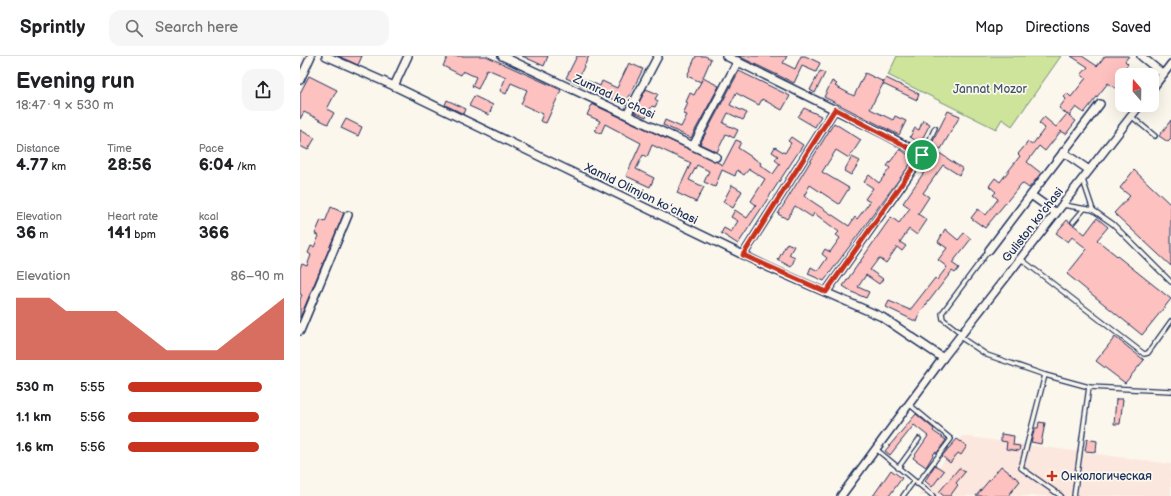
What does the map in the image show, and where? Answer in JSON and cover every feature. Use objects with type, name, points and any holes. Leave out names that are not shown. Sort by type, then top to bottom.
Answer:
[{"type":"street","points":[[300,80],[311,56]]},
{"type":"street","name":"Xamid Olimjon koʻchasi","points":[[326,56],[394,86],[743,255],[882,317],[943,358]]},
{"type":"street","points":[[394,86],[408,56]]},
{"type":"street","name":"Zumrad koʻchasi","points":[[502,56],[716,157]]},
{"type":"street","points":[[627,115],[658,56]]},
{"type":"street","points":[[726,56],[835,109],[922,155],[826,292]]},
{"type":"street","points":[[1141,56],[1163,74]]},
{"type":"street","points":[[693,146],[738,61]]},
{"type":"street","points":[[1159,79],[1171,64]]},
{"type":"street","points":[[989,250],[1100,104]]},
{"type":"street","points":[[743,255],[835,109]]},
{"type":"street","name":"Guliston ko'chasi","points":[[840,496],[875,448],[910,405],[943,358],[1134,112]]},
{"type":"street","points":[[1063,152],[1089,170]]},
{"type":"street","points":[[1032,195],[1056,213]]},
{"type":"street","points":[[300,331],[348,215]]},
{"type":"lane","points":[[1131,116],[1155,136]]},
{"type":"lane","points":[[922,155],[935,128]]},
{"type":"lane","points":[[1083,179],[1093,210]]},
{"type":"lane","points":[[1062,205],[1093,210],[1112,224],[1171,282]]},
{"type":"lane","points":[[1073,222],[1084,209]]},
{"type":"lane","points":[[989,250],[942,313],[943,319],[961,335],[987,355],[1045,375],[1089,387],[1171,391]]},
{"type":"lane","points":[[1020,259],[1144,354],[1148,353],[1171,321]]},
{"type":"lane","points":[[1045,375],[1021,468],[1061,496]]},
{"type":"lane","points":[[1074,496],[1089,387]]},
{"type":"lane","points":[[903,496],[916,483],[951,439],[910,405]]},
{"type":"lane","points":[[898,468],[919,439]]},
{"type":"lane","points":[[875,448],[933,496]]},
{"type":"shaded area","name":"Онкологическая","points":[[962,436],[1171,464],[1171,496],[918,496]]},
{"type":"green space","name":"Jannat Mozor","points":[[897,56],[1061,56],[1012,126],[1002,119],[996,129],[888,75]]},
{"type":"building","points":[[338,56],[362,56],[358,65]]},
{"type":"building","points":[[448,56],[486,56],[561,90],[546,123],[540,121],[543,114],[521,104],[527,90],[511,83],[506,94],[500,91],[506,77],[487,69],[478,89],[472,86],[476,77],[463,71],[461,75],[443,66]]},
{"type":"building","points":[[522,56],[548,56],[544,66]]},
{"type":"building","points":[[577,56],[589,56],[579,77],[600,86],[602,81],[617,88],[629,63],[643,69],[625,105],[566,78]]},
{"type":"building","points":[[696,56],[705,56],[711,59],[701,82],[687,76]]},
{"type":"building","points":[[738,56],[787,56],[783,63],[795,69],[801,56],[805,56],[820,63],[816,72],[802,66],[794,83]]},
{"type":"building","points":[[1071,56],[1082,56],[1097,66],[1105,56],[1129,56],[1125,61],[1128,64],[1125,68],[1115,68],[1115,88],[1108,83],[1084,113],[1076,107],[1069,116],[1059,108],[1066,99],[1064,97],[1067,93],[1071,97],[1086,78],[1081,75],[1088,67]]},
{"type":"building","points":[[739,71],[790,96],[782,110],[762,99],[759,105],[736,93],[730,105],[747,113],[743,120],[728,113],[723,123],[738,130],[734,138],[726,134],[717,152],[700,144]]},
{"type":"building","points":[[820,71],[825,73],[815,93],[810,90]]},
{"type":"building","points":[[865,73],[884,82],[870,109],[893,120],[895,116],[906,121],[899,135],[824,97],[832,81],[837,84],[835,86],[854,96]]},
{"type":"building","points":[[309,76],[337,90],[327,109],[334,113],[328,124],[304,112],[300,119],[300,93]]},
{"type":"building","points":[[703,78],[719,86],[691,138],[663,125],[665,120],[681,127],[687,115],[683,114],[688,103],[686,102],[690,93],[694,95]]},
{"type":"building","points":[[886,78],[919,94],[917,100],[883,84]]},
{"type":"building","points":[[646,89],[658,94],[655,99],[658,101],[655,107],[652,106],[646,117],[634,112]]},
{"type":"building","points":[[474,96],[493,105],[489,115],[469,106]]},
{"type":"building","points":[[447,100],[466,109],[464,114],[445,105]]},
{"type":"building","points":[[592,104],[723,165],[736,140],[741,142],[738,148],[761,163],[760,165],[773,174],[780,164],[775,160],[778,156],[772,152],[775,147],[785,153],[791,143],[788,141],[791,137],[803,145],[738,244],[721,233],[724,228],[731,232],[738,221],[731,217],[735,210],[747,218],[756,205],[751,201],[765,179],[749,169],[744,175],[737,170],[735,176],[722,170],[715,187],[704,182],[709,171],[697,165],[689,180],[704,187],[696,202],[677,193],[691,163],[652,145],[647,157],[643,155],[636,169],[654,178],[650,187],[626,176],[641,143],[605,124],[601,133],[595,131],[600,121],[587,115]]},
{"type":"building","points":[[804,108],[821,116],[815,127],[798,117]]},
{"type":"building","points":[[948,111],[960,116],[941,149],[931,145]]},
{"type":"building","points":[[1067,114],[1076,121],[1066,134],[1061,131],[1045,151],[1039,146],[1027,162],[1041,173],[1029,188],[1022,183],[985,228],[971,218],[978,209],[986,215],[998,199],[993,195],[996,192],[989,186],[995,178],[1000,182],[1020,156],[1018,154],[1028,142],[1032,145],[1045,128],[1039,123],[1044,117],[1056,127]]},
{"type":"building","points":[[346,119],[362,127],[358,136],[341,128]]},
{"type":"building","points":[[923,120],[930,124],[920,143],[910,137],[915,128],[919,130]]},
{"type":"building","points":[[1171,120],[1171,139],[1168,142],[1159,136]]},
{"type":"building","points":[[834,123],[861,140],[849,158],[836,150],[822,172],[849,188],[839,204],[810,185],[804,196],[849,226],[855,217],[857,219],[870,202],[865,199],[873,188],[864,182],[869,175],[879,183],[890,168],[887,166],[900,149],[914,159],[824,281],[808,274],[811,267],[818,271],[827,258],[822,254],[825,249],[830,252],[840,238],[836,235],[839,232],[814,213],[812,217],[795,206],[787,219],[778,214]]},
{"type":"building","points":[[300,130],[315,138],[308,150],[300,146]]},
{"type":"building","points":[[938,152],[963,169],[959,175],[943,165],[923,193],[929,197],[918,214],[927,220],[917,235],[909,229],[900,242],[906,246],[902,251],[897,247],[886,263],[879,258],[870,270],[883,279],[879,284],[866,275],[858,287],[869,292],[866,298],[843,286],[891,217],[899,223],[910,208],[903,203]]},
{"type":"building","points":[[852,157],[860,161],[851,175],[844,171]]},
{"type":"building","points":[[1134,170],[1171,205],[1171,266],[1114,213],[1130,196],[1120,188]]},
{"type":"building","points":[[732,185],[742,191],[733,208],[723,202]]},
{"type":"building","points":[[331,207],[344,213],[300,318],[300,299],[302,295],[300,294],[300,268],[302,264],[307,266],[311,255],[308,253],[311,246],[314,247],[319,236],[315,234],[321,220],[325,222]]},
{"type":"building","points":[[1097,218],[1108,227],[1097,240],[1171,299],[1142,335],[1067,274],[1087,249],[1072,237],[1068,242],[1056,233],[1067,220],[1085,234]]},
{"type":"building","points":[[945,229],[958,240],[964,233],[971,239],[952,263],[959,268],[955,273],[952,271],[919,314],[917,322],[886,307],[889,301],[910,310],[935,278],[937,280],[947,267],[938,260],[947,248],[938,242]]},
{"type":"building","points":[[787,243],[794,246],[789,255],[795,258],[791,267],[778,260]]},
{"type":"building","points":[[1115,337],[1144,360],[1125,383],[1096,361]]},
{"type":"building","points":[[1116,399],[1123,399],[1120,424],[1114,424]]},
{"type":"building","points":[[916,414],[934,429],[933,431],[946,440],[937,453],[935,452],[926,467],[913,458],[928,436],[914,425],[890,455],[885,451]]},
{"type":"building","points":[[1039,422],[1045,423],[1041,444],[1031,442],[1035,428],[1038,428]]},
{"type":"building","points":[[1001,434],[1014,436],[1013,445],[1020,446],[1019,451],[1006,449],[1007,442],[1001,441]]},
{"type":"building","points":[[957,439],[967,446],[961,455],[958,453],[950,463],[942,456]]},
{"type":"building","points":[[1087,439],[1097,441],[1096,452],[1085,451]]},
{"type":"building","points":[[935,465],[944,471],[932,487],[925,481]]},
{"type":"building","points":[[1001,466],[1020,481],[1008,496],[976,496]]},
{"type":"building","points":[[959,468],[965,472],[956,483],[958,485],[950,496],[944,496],[939,492]]},
{"type":"building","points":[[891,470],[902,478],[889,496],[873,496]]},
{"type":"place","name":"Онкологическая","points":[[1052,476]]},
{"type":"route","points":[[835,109],[922,155],[826,292],[743,255],[835,109]]}]
